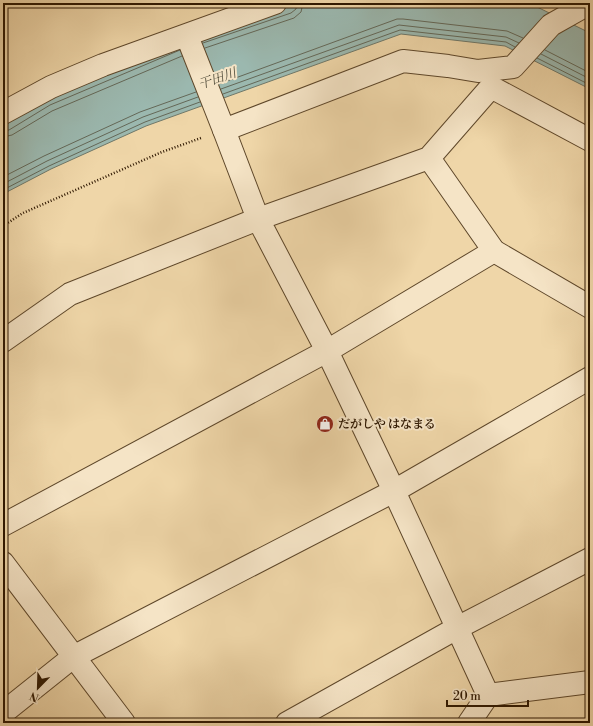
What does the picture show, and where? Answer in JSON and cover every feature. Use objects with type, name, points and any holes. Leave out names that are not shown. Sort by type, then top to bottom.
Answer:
[{"type":"street","points":[[3,113],[51,87],[103,65],[189,41],[275,3]]},
{"type":"street","points":[[222,124],[403,61],[478,71],[513,67],[551,25],[590,4]]},
{"type":"street","points":[[189,41],[258,219],[327,351],[394,491],[488,695]]},
{"type":"street","points":[[3,341],[70,294],[258,219],[429,158],[491,87],[590,140]]},
{"type":"street","points":[[429,158],[494,250],[590,307]]},
{"type":"street","points":[[3,525],[327,351],[494,250]]},
{"type":"street","points":[[3,713],[73,657],[394,491],[590,378]]},
{"type":"street","points":[[287,723],[458,628],[590,559]]},
{"type":"street","points":[[3,563],[124,723]]},
{"type":"street","points":[[469,723],[488,695],[590,682]]},
{"type":"path","points":[[3,226],[23,213],[222,124]]},
{"type":"water","name":"干田川","points":[[293,3],[529,3],[590,33],[590,89],[505,46],[401,34],[146,126],[51,169],[3,194],[3,123],[45,97],[175,43]]},
{"type":"place","name":"だがしや はなまる","points":[[325,424]]}]
